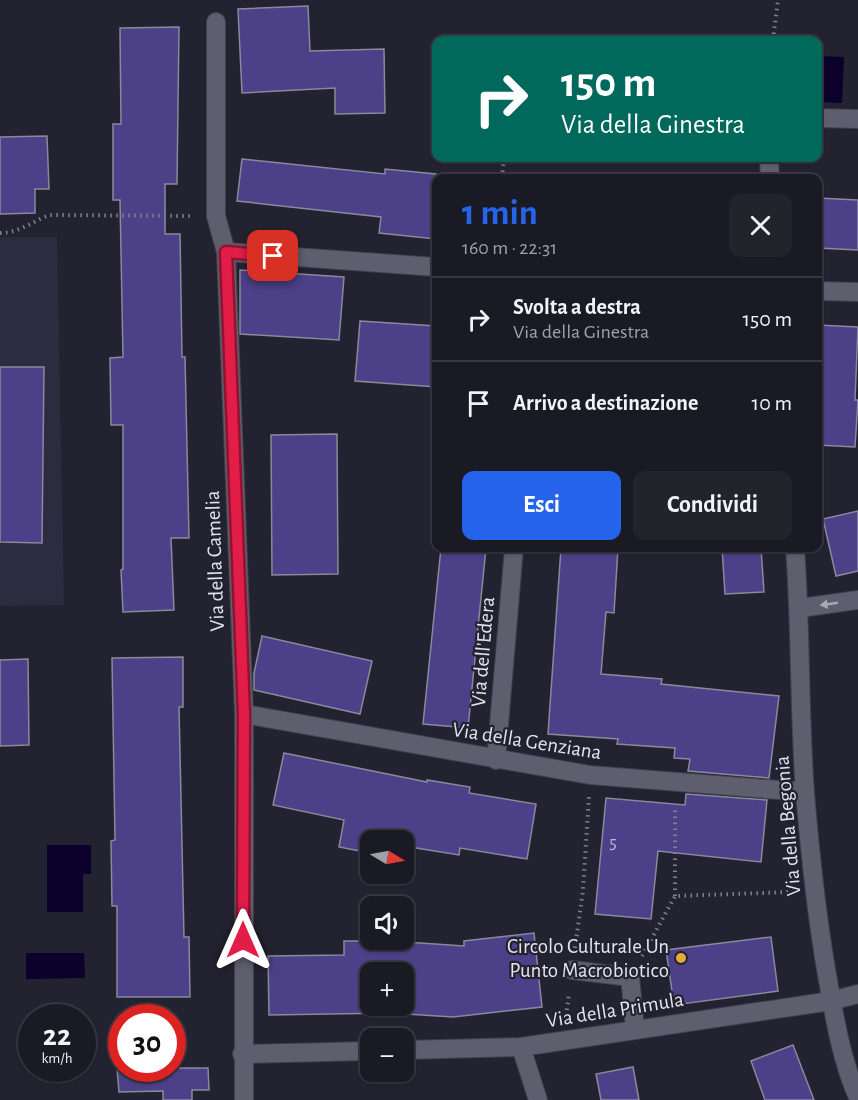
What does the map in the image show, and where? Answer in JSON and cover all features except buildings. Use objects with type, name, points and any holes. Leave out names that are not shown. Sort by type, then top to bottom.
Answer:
[{"type":"street","name":"Via della Camelia","points":[[216,22],[216,216],[226,252],[244,714],[242,1054],[244,1100]]},
{"type":"street","points":[[822,118],[858,119]]},
{"type":"street","points":[[226,252],[432,267]]},
{"type":"street","points":[[822,291],[858,292]]},
{"type":"street","name":"Via dell'Edera","points":[[496,760],[514,552]]},
{"type":"street","name":"Via della Begonia","points":[[795,552],[800,608],[805,792],[815,892],[831,1001],[852,1083],[858,1097]]},
{"type":"street","points":[[800,608],[858,600]]},
{"type":"street","name":"Via della Genziana","points":[[244,714],[590,776],[805,792]]},
{"type":"street","points":[[572,970],[630,977],[635,1029]]},
{"type":"street","name":"Via della Primula","points":[[414,1050],[521,1047],[831,1001],[858,994]]},
{"type":"street","points":[[521,1047],[538,1100]]},
{"type":"street","points":[[242,1054],[360,1051]]},
{"type":"path","points":[[774,36],[778,0]]},
{"type":"path","points":[[0,233],[14,233],[29,223],[49,215],[216,216]]},
{"type":"path","points":[[562,1040],[583,890],[590,776]]},
{"type":"path","points":[[630,977],[675,896],[675,782]]},
{"type":"path","points":[[675,896],[815,892]]},
{"type":"shaded area","points":[[822,56],[844,57],[842,103],[822,102]]},
{"type":"shaded area","points":[[0,237],[57,237],[64,605],[0,606]]},
{"type":"shaded area","points":[[47,845],[91,845],[91,874],[83,874],[83,912],[47,912]]},
{"type":"shaded area","points":[[26,953],[84,953],[85,978],[26,979]]},
{"type":"place","name":"Circolo Culturale Un Punto Macrobiotico","points":[[681,958]]},
{"type":"route","points":[[243,940],[244,714],[226,252],[273,256]]}]
